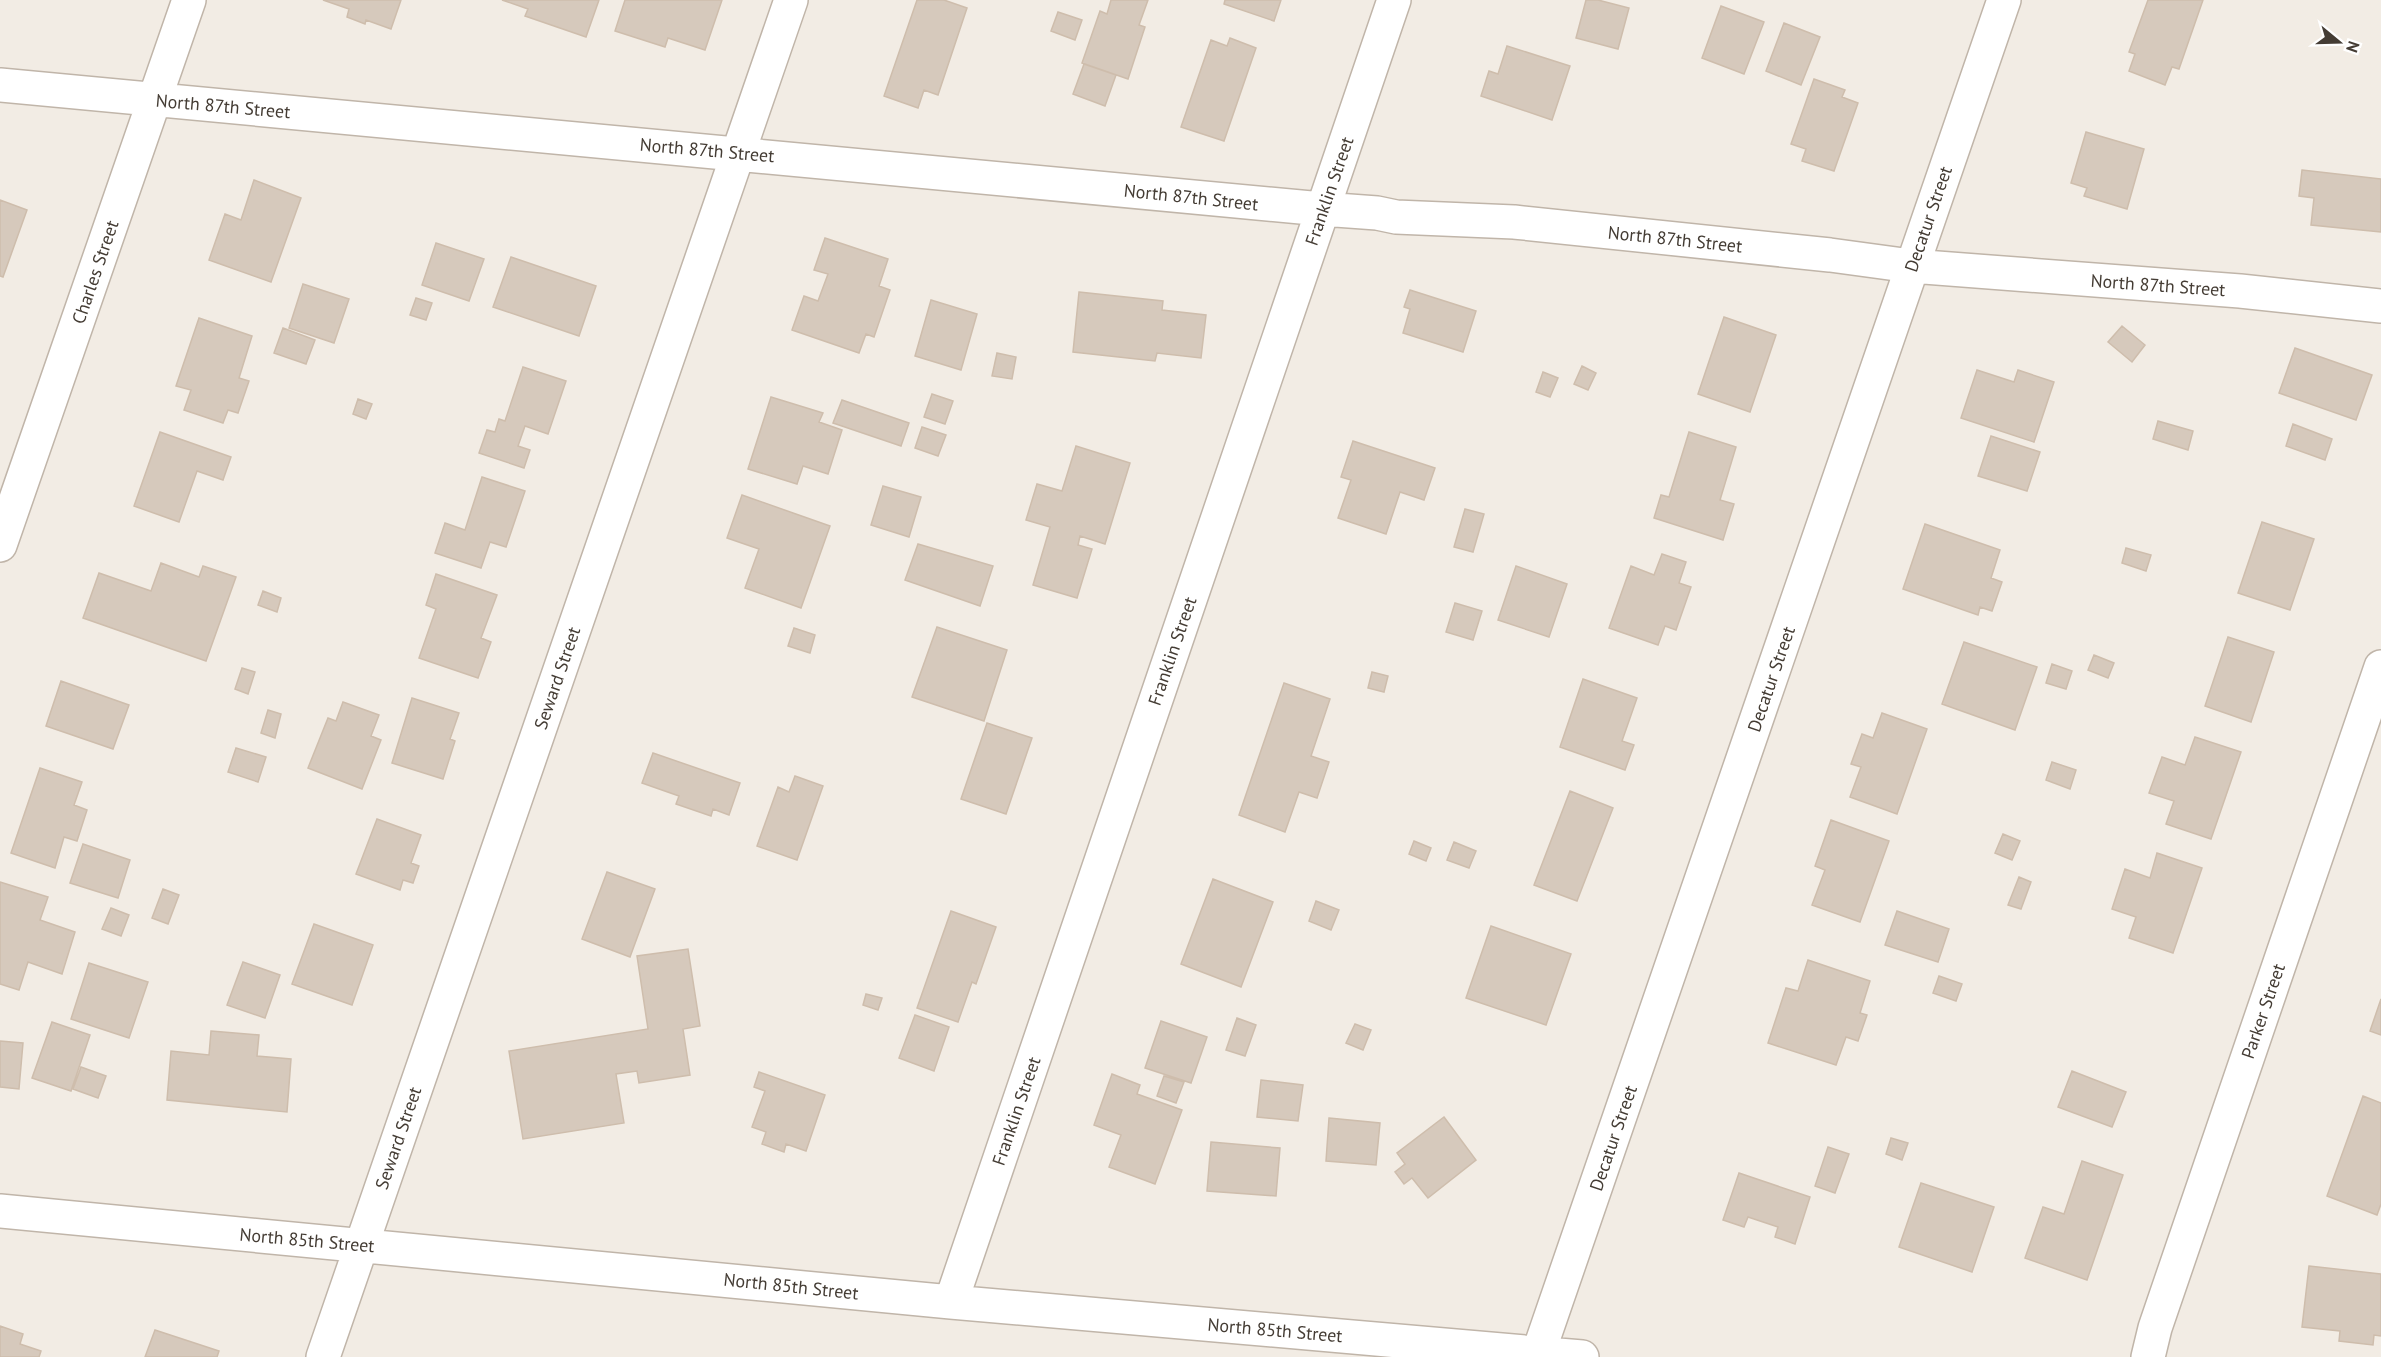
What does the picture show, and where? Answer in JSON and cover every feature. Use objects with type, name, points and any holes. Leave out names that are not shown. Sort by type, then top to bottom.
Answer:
[{"type":"street","name":"Charles Street","points":[[0,544],[189,0]]},
{"type":"street","name":"Seward Street","points":[[323,1357],[791,0]]},
{"type":"street","name":"Franklin Street","points":[[951,1302],[1394,0]]},
{"type":"street","name":"Decatur Street","points":[[1538,1355],[2004,0]]},
{"type":"street","name":"North 87th Street","points":[[0,85],[1377,213],[1396,217],[1514,222],[1830,255],[1911,266],[2240,291],[2381,306]]},
{"type":"street","name":"Parker Street","points":[[2148,1357],[2155,1328],[2381,667]]},
{"type":"street","name":"North 85th Street","points":[[0,1211],[951,1302],[1538,1355],[1582,1357]]},
{"type":"building","points":[[323,0],[401,0],[391,29],[366,20],[365,24],[347,17],[349,9]]},
{"type":"building","points":[[502,0],[599,0],[586,37],[525,16],[528,9]]},
{"type":"building","points":[[625,0],[722,0],[705,50],[668,38],[665,47],[615,31]]},
{"type":"building","points":[[917,0],[944,0],[967,8],[938,95],[924,90],[918,108],[884,96]]},
{"type":"building","points":[[1111,0],[1148,0],[1139,25],[1145,27],[1128,79],[1082,63],[1100,11],[1107,14]]},
{"type":"building","points":[[1225,0],[1281,0],[1274,21],[1224,4]]},
{"type":"building","points":[[1586,0],[1598,0],[1629,8],[1618,49],[1576,38]]},
{"type":"building","points":[[2148,0],[2203,0],[2179,69],[2172,67],[2165,85],[2129,71],[2135,54],[2129,52]]},
{"type":"building","points":[[1721,6],[1764,22],[1744,74],[1702,58]]},
{"type":"building","points":[[1058,12],[1082,20],[1075,40],[1051,31]]},
{"type":"building","points":[[1784,23],[1820,37],[1801,85],[1766,71]]},
{"type":"building","points":[[1230,38],[1256,48],[1224,141],[1181,127],[1211,40],[1227,46]]},
{"type":"building","points":[[1507,46],[1570,66],[1552,120],[1481,96],[1489,71],[1498,74]]},
{"type":"building","points":[[1084,64],[1116,75],[1105,106],[1073,94]]},
{"type":"building","points":[[1814,79],[1845,90],[1842,97],[1858,103],[1834,171],[1802,161],[1806,149],[1791,144]]},
{"type":"building","points":[[2086,132],[2144,149],[2127,209],[2084,196],[2087,188],[2071,183]]},
{"type":"building","points":[[2302,170],[2381,179],[2381,232],[2311,225],[2314,198],[2299,196]]},
{"type":"building","points":[[254,180],[301,198],[271,282],[209,260],[225,214],[241,220]]},
{"type":"building","points":[[0,200],[27,210],[3,277],[0,276]]},
{"type":"building","points":[[825,238],[888,259],[879,286],[890,290],[874,337],[866,334],[859,353],[792,330],[804,296],[818,301],[828,274],[814,270]]},
{"type":"building","points":[[436,243],[484,259],[469,301],[422,285]]},
{"type":"building","points":[[511,257],[596,286],[579,336],[493,307]]},
{"type":"building","points":[[303,284],[349,299],[334,343],[289,328]]},
{"type":"building","points":[[1410,290],[1476,311],[1463,352],[1403,333],[1410,309],[1404,307]]},
{"type":"building","points":[[1079,292],[1163,301],[1162,310],[1206,315],[1201,358],[1157,353],[1155,361],[1073,352]]},
{"type":"building","points":[[416,298],[432,303],[426,320],[410,315]]},
{"type":"building","points":[[931,300],[977,314],[961,370],[915,356]]},
{"type":"building","points":[[1724,317],[1776,335],[1750,412],[1698,394]]},
{"type":"building","points":[[199,318],[252,336],[239,378],[249,381],[238,413],[228,410],[223,423],[184,410],[191,390],[176,386]]},
{"type":"building","points":[[2122,326],[2145,345],[2132,362],[2108,342]]},
{"type":"building","points":[[283,328],[315,340],[306,364],[274,353]]},
{"type":"building","points":[[2295,348],[2372,375],[2356,420],[2279,393]]},
{"type":"building","points":[[997,353],[1016,357],[1012,379],[992,376]]},
{"type":"building","points":[[1582,366],[1596,373],[1588,390],[1574,384]]},
{"type":"building","points":[[523,367],[566,381],[548,434],[525,426],[518,446],[530,450],[524,468],[479,453],[487,430],[495,432],[499,419],[505,421]]},
{"type":"building","points":[[1977,370],[2014,382],[2018,370],[2054,382],[2034,442],[1961,418]]},
{"type":"building","points":[[1543,372],[1558,378],[1550,397],[1536,392]]},
{"type":"building","points":[[932,394],[953,401],[945,424],[924,417]]},
{"type":"building","points":[[771,397],[823,413],[819,422],[842,430],[828,474],[803,466],[797,484],[748,469]]},
{"type":"building","points":[[358,399],[372,404],[366,419],[353,414]]},
{"type":"building","points":[[842,400],[909,423],[901,446],[833,423]]},
{"type":"building","points":[[2158,421],[2193,431],[2188,450],[2153,439]]},
{"type":"building","points":[[2293,424],[2332,439],[2325,460],[2286,446]]},
{"type":"building","points":[[922,427],[946,435],[938,456],[915,448]]},
{"type":"building","points":[[160,432],[231,457],[223,480],[197,471],[179,522],[134,506]]},
{"type":"building","points":[[1689,432],[1736,447],[1720,500],[1734,504],[1723,540],[1654,518],[1661,495],[1669,497]]},
{"type":"building","points":[[1991,436],[2040,452],[2027,491],[1978,476]]},
{"type":"building","points":[[1353,441],[1435,468],[1424,500],[1400,492],[1386,534],[1338,518],[1351,480],[1341,477]]},
{"type":"building","points":[[1076,446],[1130,463],[1105,544],[1080,536],[1078,545],[1092,549],[1077,598],[1033,585],[1050,527],[1026,520],[1037,484],[1062,491]]},
{"type":"building","points":[[482,477],[525,491],[506,547],[490,542],[481,568],[435,553],[445,523],[465,530]]},
{"type":"building","points":[[883,486],[921,497],[909,537],[871,525]]},
{"type":"building","points":[[742,495],[830,526],[801,608],[745,588],[759,549],[727,538]]},
{"type":"building","points":[[1465,509],[1484,514],[1473,552],[1454,547]]},
{"type":"building","points":[[2262,522],[2314,539],[2290,610],[2238,593]]},
{"type":"building","points":[[1925,524],[2000,550],[1991,578],[2002,582],[1992,611],[1980,607],[1978,615],[1903,589]]},
{"type":"building","points":[[918,544],[993,566],[980,606],[905,580]]},
{"type":"building","points":[[2126,548],[2151,555],[2146,571],[2122,563]]},
{"type":"building","points":[[1662,554],[1686,562],[1679,583],[1691,587],[1676,630],[1665,626],[1658,645],[1609,628],[1631,566],[1654,575]]},
{"type":"building","points":[[161,563],[199,577],[203,566],[236,577],[206,661],[83,618],[99,573],[151,591]]},
{"type":"building","points":[[1516,566],[1567,584],[1549,637],[1498,620]]},
{"type":"building","points":[[436,574],[497,595],[481,638],[491,642],[478,678],[419,658],[436,609],[426,605]]},
{"type":"building","points":[[263,591],[281,598],[277,612],[258,605]]},
{"type":"building","points":[[1455,603],[1482,611],[1473,640],[1446,632]]},
{"type":"building","points":[[937,627],[1007,650],[984,721],[912,697]]},
{"type":"building","points":[[794,628],[815,635],[810,653],[788,646]]},
{"type":"building","points":[[2228,637],[2274,652],[2251,722],[2205,706]]},
{"type":"building","points":[[1964,642],[2037,667],[2015,730],[1942,704]]},
{"type":"building","points":[[2094,655],[2114,663],[2108,678],[2088,670]]},
{"type":"building","points":[[2052,664],[2072,671],[2066,689],[2046,683]]},
{"type":"building","points":[[242,668],[255,672],[248,694],[235,689]]},
{"type":"building","points":[[1372,672],[1388,676],[1384,692],[1368,688]]},
{"type":"building","points":[[1583,679],[1637,698],[1622,741],[1634,745],[1625,770],[1560,747]]},
{"type":"building","points":[[61,681],[129,705],[113,749],[46,726]]},
{"type":"building","points":[[1284,683],[1330,699],[1311,756],[1329,762],[1317,798],[1299,792],[1285,832],[1239,815]]},
{"type":"building","points":[[412,698],[459,713],[450,739],[455,741],[443,779],[392,763]]},
{"type":"building","points":[[343,702],[379,715],[371,736],[381,740],[362,789],[308,768],[328,718],[336,721]]},
{"type":"building","points":[[268,710],[281,714],[275,738],[261,733]]},
{"type":"building","points":[[1882,713],[1927,729],[1897,814],[1850,797],[1861,767],[1851,764],[1862,734],[1873,738]]},
{"type":"building","points":[[987,723],[1032,738],[1006,814],[961,799]]},
{"type":"building","points":[[2195,737],[2241,752],[2211,839],[2166,824],[2174,801],[2149,793],[2162,757],[2185,765]]},
{"type":"building","points":[[236,748],[266,757],[258,782],[228,772]]},
{"type":"building","points":[[653,753],[740,783],[729,815],[713,809],[711,816],[676,804],[679,796],[642,783]]},
{"type":"building","points":[[2052,762],[2076,770],[2070,789],[2046,780]]},
{"type":"building","points":[[40,768],[82,782],[74,805],[87,810],[77,841],[64,837],[55,868],[11,853]]},
{"type":"building","points":[[795,776],[823,786],[797,860],[757,846],[778,787],[789,792]]},
{"type":"building","points":[[1570,791],[1613,808],[1577,901],[1534,885]]},
{"type":"building","points":[[377,819],[421,835],[411,863],[419,866],[413,883],[403,880],[400,890],[356,874]]},
{"type":"building","points":[[1831,820],[1889,841],[1860,922],[1812,905],[1825,870],[1815,866]]},
{"type":"building","points":[[2003,834],[2020,841],[2012,860],[1995,853]]},
{"type":"building","points":[[1414,841],[1431,848],[1426,861],[1409,854]]},
{"type":"building","points":[[1454,842],[1476,851],[1469,868],[1447,860]]},
{"type":"building","points":[[83,844],[130,860],[118,898],[70,883]]},
{"type":"building","points":[[2157,853],[2202,868],[2173,953],[2129,938],[2136,917],[2112,909],[2125,869],[2150,878]]},
{"type":"building","points":[[607,872],[655,889],[630,957],[582,939]]},
{"type":"building","points":[[2019,877],[2031,882],[2021,909],[2008,905]]},
{"type":"building","points":[[1213,879],[1273,902],[1241,987],[1181,964]]},
{"type":"building","points":[[0,882],[48,897],[40,920],[75,932],[62,974],[28,962],[19,990],[0,984]]},
{"type":"building","points":[[163,889],[179,895],[168,924],[152,918]]},
{"type":"building","points":[[1316,901],[1339,910],[1331,930],[1309,921]]},
{"type":"building","points":[[111,908],[129,915],[121,936],[102,929]]},
{"type":"building","points":[[951,911],[996,927],[976,984],[972,982],[958,1022],[917,1008]]},
{"type":"building","points":[[1897,911],[1949,929],[1938,962],[1885,945]]},
{"type":"building","points":[[314,924],[373,945],[352,1005],[292,984]]},
{"type":"building","points":[[1491,926],[1571,954],[1546,1025],[1466,998]]},
{"type":"building","points":[[688,949],[700,1026],[683,1029],[690,1075],[639,1083],[637,1071],[616,1074],[624,1123],[523,1139],[509,1051],[648,1029],[637,956]]},
{"type":"building","points":[[1808,960],[1870,981],[1860,1013],[1867,1015],[1858,1041],[1846,1037],[1836,1065],[1768,1043],[1786,988],[1798,991]]},
{"type":"building","points":[[243,962],[280,975],[265,1018],[227,1005]]},
{"type":"building","points":[[89,963],[148,982],[129,1038],[71,1019]]},
{"type":"building","points":[[1939,976],[1962,984],[1956,1001],[1933,993]]},
{"type":"building","points":[[866,994],[882,998],[878,1010],[863,1005]]},
{"type":"building","points":[[2381,999],[2381,1035],[2370,1031]]},
{"type":"building","points":[[915,1015],[949,1027],[934,1071],[899,1058]]},
{"type":"building","points":[[1237,1018],[1256,1025],[1245,1056],[1226,1050]]},
{"type":"building","points":[[1161,1021],[1207,1037],[1191,1083],[1145,1068]]},
{"type":"building","points":[[52,1022],[90,1035],[71,1091],[32,1078]]},
{"type":"building","points":[[1355,1024],[1371,1030],[1363,1050],[1346,1043]]},
{"type":"building","points":[[211,1031],[259,1035],[257,1056],[291,1059],[287,1112],[167,1100],[171,1051],[209,1055]]},
{"type":"building","points":[[0,1041],[23,1043],[19,1089],[0,1087]]},
{"type":"building","points":[[81,1067],[106,1076],[98,1098],[73,1089]]},
{"type":"building","points":[[2072,1071],[2126,1092],[2112,1127],[2058,1107]]},
{"type":"building","points":[[759,1072],[825,1095],[806,1151],[786,1144],[784,1152],[762,1144],[766,1132],[752,1127],[765,1091],[754,1087]]},
{"type":"building","points":[[1112,1074],[1140,1085],[1137,1094],[1182,1110],[1155,1184],[1109,1167],[1121,1135],[1094,1125]]},
{"type":"building","points":[[1164,1076],[1184,1082],[1176,1103],[1157,1096]]},
{"type":"building","points":[[1261,1080],[1303,1085],[1298,1121],[1257,1117]]},
{"type":"building","points":[[2363,1096],[2381,1103],[2381,1204],[2377,1215],[2327,1196]]},
{"type":"building","points":[[1444,1117],[1476,1160],[1428,1198],[1412,1178],[1404,1184],[1395,1172],[1405,1164],[1397,1153]]},
{"type":"building","points":[[1329,1118],[1380,1123],[1376,1165],[1326,1161]]},
{"type":"building","points":[[1891,1138],[1908,1143],[1902,1160],[1886,1154]]},
{"type":"building","points":[[1211,1142],[1280,1148],[1276,1196],[1207,1191]]},
{"type":"building","points":[[1828,1147],[1849,1154],[1835,1193],[1815,1186]]},
{"type":"building","points":[[2082,1161],[2123,1175],[2087,1280],[2025,1258],[2043,1207],[2064,1214]]},
{"type":"building","points":[[1739,1173],[1810,1197],[1795,1244],[1775,1237],[1778,1227],[1748,1217],[1744,1227],[1723,1220]]},
{"type":"building","points":[[1921,1183],[1994,1207],[1972,1272],[1899,1247]]},
{"type":"building","points":[[2309,1266],[2381,1274],[2381,1336],[2374,1335],[2373,1345],[2339,1341],[2340,1331],[2302,1327]]},
{"type":"building","points":[[0,1326],[23,1334],[20,1344],[41,1351],[39,1357],[0,1357]]},
{"type":"building","points":[[155,1330],[219,1351],[217,1357],[145,1357]]}]
